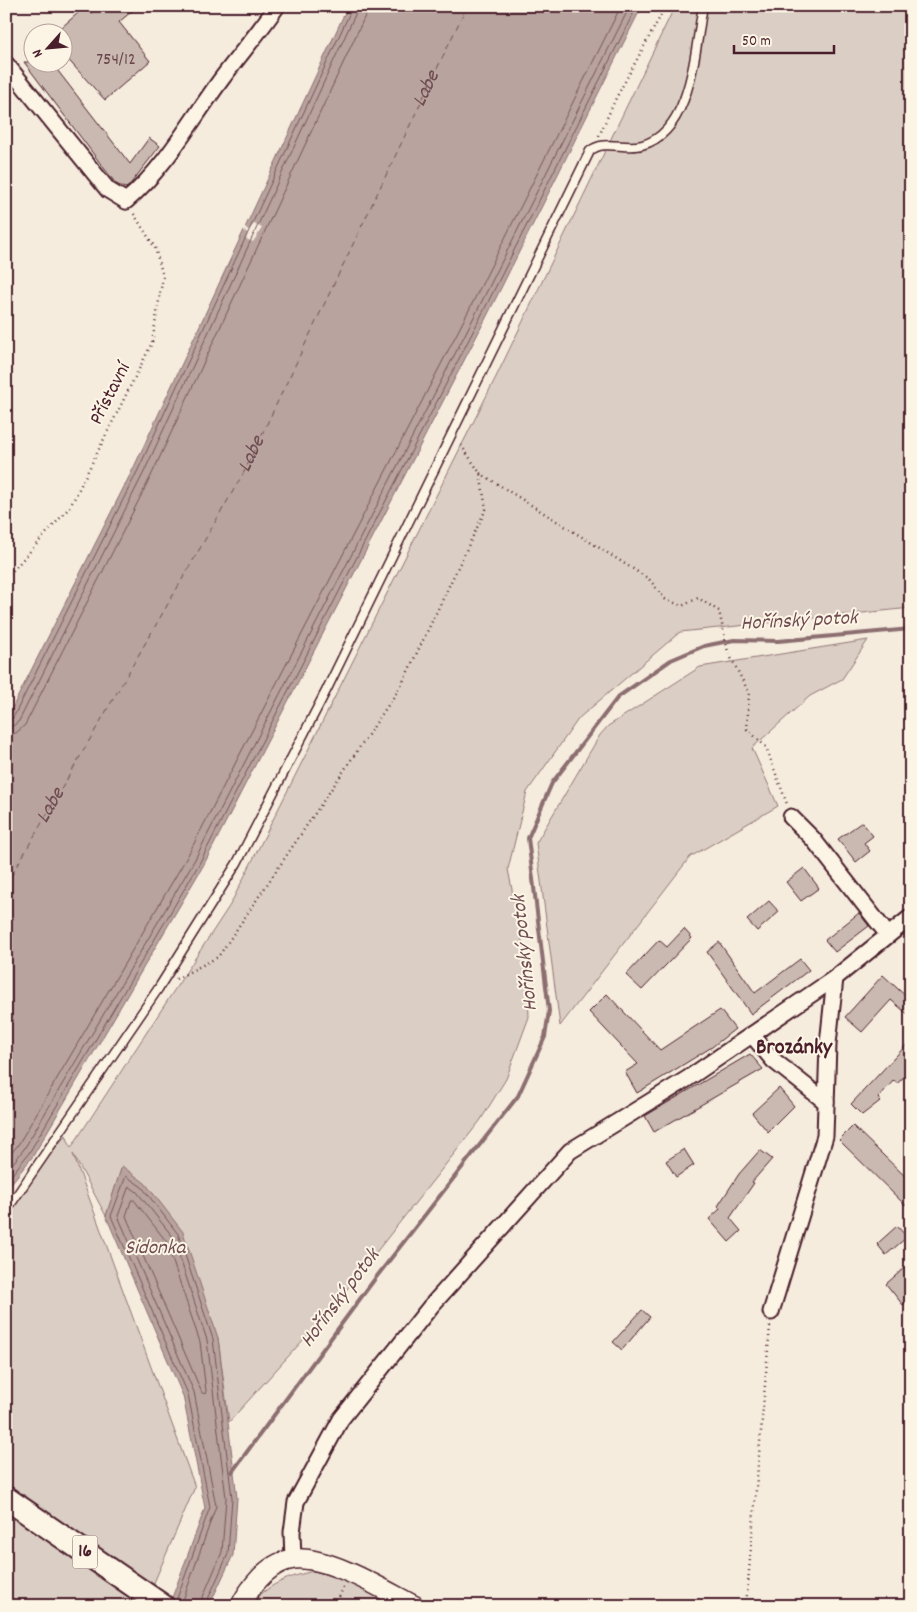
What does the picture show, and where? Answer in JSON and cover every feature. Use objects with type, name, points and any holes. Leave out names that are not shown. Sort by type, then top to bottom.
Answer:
[{"type":"main road","name":"16","points":[[6,1498],[163,1606]]},
{"type":"street","points":[[6,64],[108,190],[126,201],[148,182],[222,77],[263,27],[277,6]]},
{"type":"street","points":[[791,817],[814,839],[888,935]]},
{"type":"street","points":[[293,1559],[292,1532],[296,1502],[341,1419],[431,1306],[570,1151],[687,1079],[752,1035],[834,978],[911,917]]},
{"type":"street","points":[[771,1312],[825,1136],[834,978]]},
{"type":"street","points":[[752,1035],[773,1060],[826,1102]]},
{"type":"street","points":[[240,1606],[252,1585],[274,1567],[293,1559],[326,1564],[350,1573],[415,1606]]},
{"type":"lane","points":[[6,1211],[158,989],[237,863],[326,691],[451,430],[584,163],[595,147],[638,146],[652,143],[663,133],[688,91],[703,6]]},
{"type":"path","points":[[595,147],[616,98],[666,6]]},
{"type":"path","name":"Přístavní","points":[[6,578],[70,507],[152,343],[162,276],[155,248],[126,201]]},
{"type":"path","points":[[451,430],[480,473],[649,579],[665,599],[682,606],[698,598],[718,611],[728,650],[749,694],[748,729],[766,747],[791,817]]},
{"type":"path","points":[[158,989],[218,957],[402,686],[486,510],[480,473]]},
{"type":"path","points":[[746,1606],[771,1312]]},
{"type":"path","points":[[335,1606],[350,1573]]},
{"type":"shaded area","points":[[675,6],[911,6],[911,608],[680,632],[579,718],[527,792],[508,869],[527,966],[529,1017],[506,1079],[480,1121],[332,1308],[229,1422],[218,1338],[122,1166],[106,1216],[73,1154],[195,1487],[144,1606],[6,1606],[6,1208],[66,1135],[71,1148],[230,905],[497,375]]},
{"type":"shaded area","points":[[868,640],[842,679],[810,696],[752,748],[778,806],[690,857],[560,1026],[536,843],[600,735],[608,726],[700,667]]},
{"type":"shaded area","points":[[314,1571],[349,1581],[398,1606],[252,1606],[257,1598],[279,1582]]},
{"type":"water","name":"Labe","points":[[348,6],[642,6],[487,316],[203,866],[33,1156],[6,1190],[6,720],[134,467]]},
{"type":"water","name":"Sidonka","points":[[122,1166],[145,1183],[183,1232],[218,1338],[237,1498],[233,1555],[209,1606],[169,1606],[205,1508],[183,1396],[106,1216]]},
{"type":"pier","points":[[254,224],[262,228],[253,242],[246,239],[248,233],[242,230],[243,227],[249,230]]},
{"type":"building","points":[[86,6],[91,13],[99,6],[138,6],[119,22],[150,61],[105,100],[72,64],[72,22],[68,22]]},
{"type":"building","points":[[32,72],[59,72],[130,164],[149,138],[160,146],[128,187],[125,188],[116,184]]},
{"type":"building","points":[[862,822],[873,836],[864,843],[870,851],[856,862],[838,839]]},
{"type":"building","points":[[804,868],[819,888],[801,901],[786,882]]},
{"type":"building","points":[[769,901],[779,912],[757,931],[747,920]]},
{"type":"building","points":[[859,913],[869,926],[835,952],[825,940]]},
{"type":"building","points":[[684,929],[692,938],[642,990],[626,975],[659,940],[667,947]]},
{"type":"building","points":[[719,942],[755,993],[800,959],[809,970],[751,1014],[707,952]]},
{"type":"building","points":[[883,975],[911,1001],[911,1017],[891,1000],[862,1032],[845,1017]]},
{"type":"building","points":[[607,994],[660,1050],[720,1010],[735,1029],[712,1047],[637,1093],[625,1072],[638,1064],[589,1012]]},
{"type":"building","points":[[911,1040],[911,1069],[897,1084],[894,1080],[878,1098],[880,1101],[862,1115],[851,1104]]},
{"type":"building","points":[[750,1054],[763,1069],[654,1132],[645,1116]]},
{"type":"building","points":[[779,1088],[794,1106],[768,1132],[752,1113]]},
{"type":"building","points":[[853,1126],[911,1182],[911,1199],[905,1205],[839,1140]]},
{"type":"building","points":[[684,1149],[694,1165],[676,1177],[666,1161]]},
{"type":"building","points":[[760,1150],[772,1159],[752,1182],[754,1183],[730,1218],[741,1231],[729,1242],[709,1219],[720,1209],[718,1206],[739,1174]]},
{"type":"building","points":[[897,1226],[907,1237],[886,1255],[877,1244]]},
{"type":"building","points":[[911,1262],[911,1298],[903,1305],[886,1284]]},
{"type":"building","points":[[642,1310],[650,1317],[622,1350],[613,1342]]},
{"type":"waterway","name":"Hořínský potok","points":[[232,1472],[374,1280],[518,1096],[545,1037],[549,1011],[528,838],[552,783],[618,697],[671,660],[704,646],[734,640],[778,641],[911,629]]},
{"type":"ferry route","points":[[6,885],[244,472],[467,6]]},
{"type":"district","name":"Brozánky","points":[[794,1048]]}]
